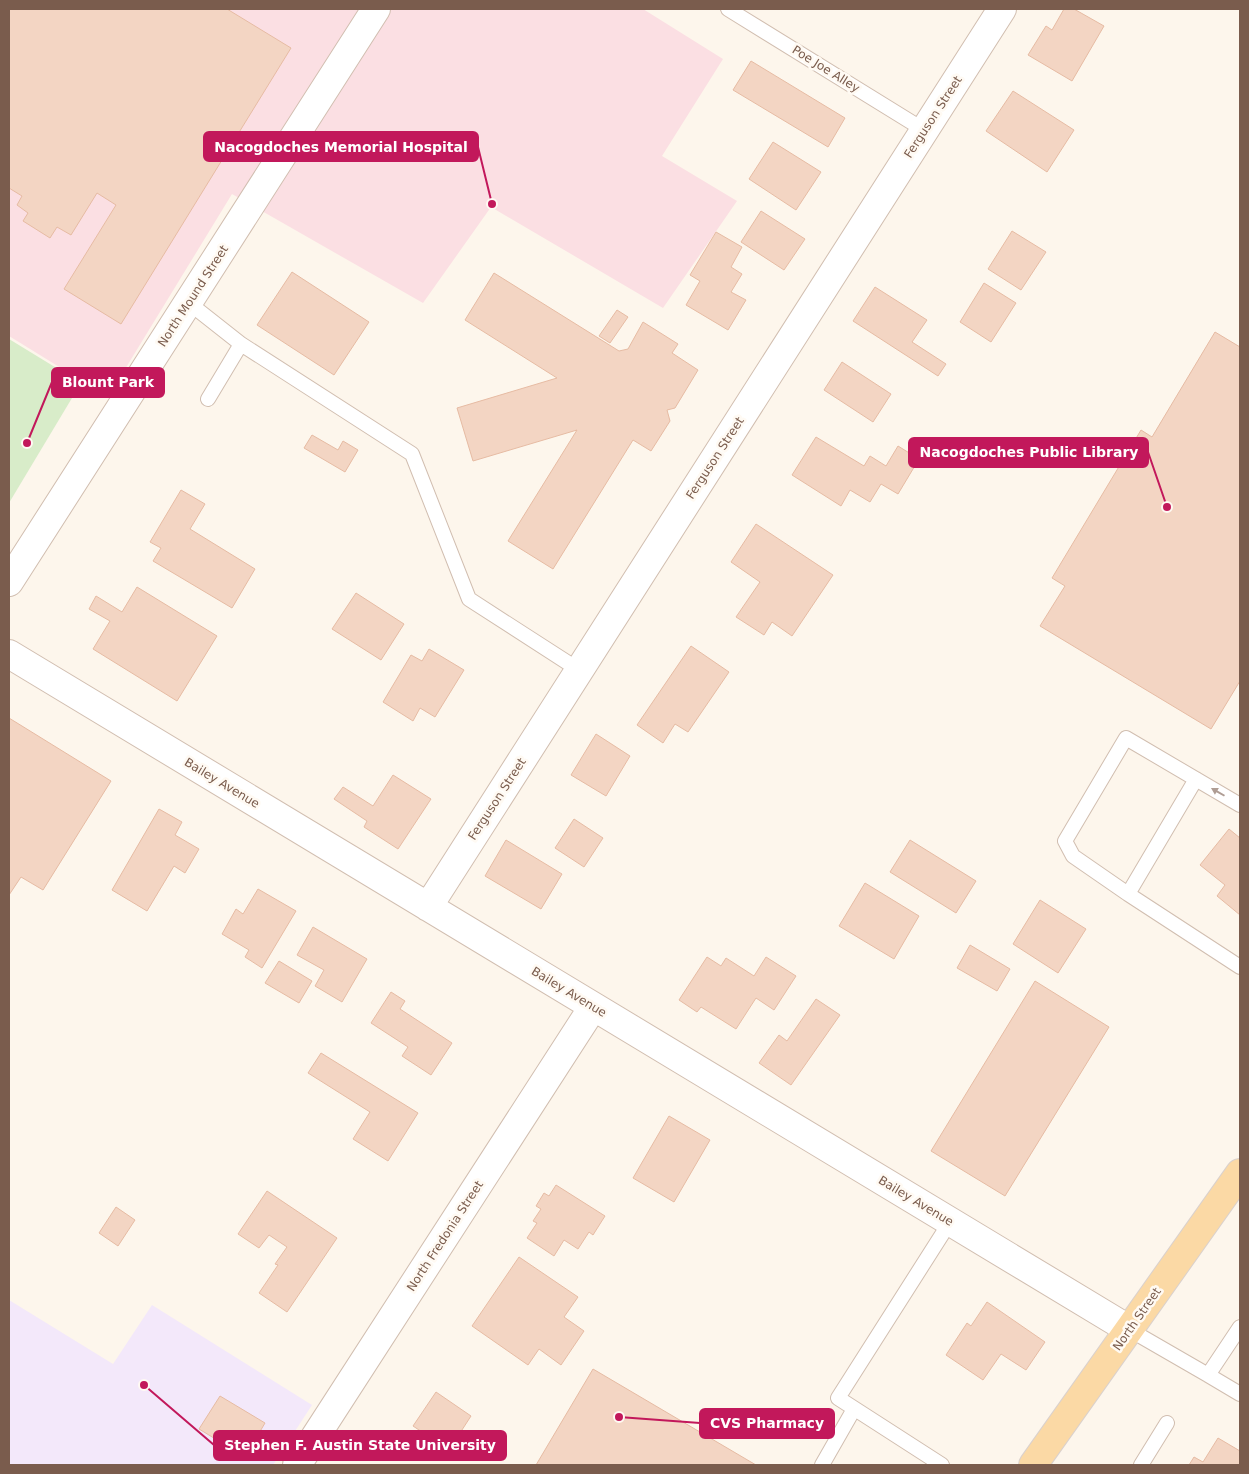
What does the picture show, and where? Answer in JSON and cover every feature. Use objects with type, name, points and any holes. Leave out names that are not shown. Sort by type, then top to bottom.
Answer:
[{"type":"main road","name":"North Street","points":[[1036,1464],[1240,1173]]},
{"type":"street","name":"North Mound Street","points":[[9,582],[376,9]]},
{"type":"street","name":"Ferguson Street","points":[[428,907],[1002,9]]},
{"type":"street","name":"Bailey Avenue","points":[[9,654],[1130,1330]]},
{"type":"street","name":"North Fredonia Street","points":[[297,1465],[593,1007]]},
{"type":"lane","name":"Poe Joe Alley","points":[[728,9],[924,130]]},
{"type":"lane","points":[[189,303],[241,344],[412,454],[469,599],[579,670]]},
{"type":"lane","points":[[208,399],[241,344]]},
{"type":"lane","points":[[1240,805],[1126,738],[1065,840],[1073,856],[1240,967]]},
{"type":"lane","points":[[1128,894],[1196,779]]},
{"type":"lane","points":[[932,1463],[838,1398],[950,1222]]},
{"type":"lane","points":[[1130,1330],[1240,1394]]},
{"type":"lane","points":[[1208,1375],[1238,1334]]},
{"type":"lane","points":[[822,1465],[854,1409]]},
{"type":"lane","points":[[1142,1465],[1167,1424]]},
{"type":"shaded area","points":[[9,9],[643,9],[723,59],[662,156],[737,201],[663,308],[491,207],[423,303],[232,194],[108,397],[9,336]]},
{"type":"shaded area","points":[[9,1300],[113,1364],[152,1305],[312,1405],[273,1465],[9,1465]]},
{"type":"green space","points":[[9,339],[81,383],[9,503]]},
{"type":"building","points":[[9,9],[227,9],[291,48],[121,324],[64,289],[116,205],[97,193],[71,235],[57,227],[50,238],[23,221],[28,213],[17,205],[22,196],[9,188]]},
{"type":"building","points":[[1064,9],[1074,9],[1104,26],[1072,81],[1028,55],[1046,26],[1052,30]]},
{"type":"building","points":[[751,61],[845,118],[828,147],[733,90]]},
{"type":"building","points":[[1013,91],[1074,130],[1047,172],[986,131]]},
{"type":"building","points":[[773,142],[821,172],[796,210],[749,179]]},
{"type":"building","points":[[761,211],[805,239],[784,270],[741,242]]},
{"type":"building","points":[[1012,231],[1046,252],[1021,290],[988,269]]},
{"type":"building","points":[[716,232],[742,247],[731,267],[742,274],[731,292],[746,300],[728,330],[686,305],[700,281],[690,275]]},
{"type":"building","points":[[292,272],[369,322],[334,375],[257,325]]},
{"type":"building","points":[[494,273],[619,351],[628,349],[643,322],[678,344],[672,353],[698,370],[675,408],[667,410],[670,421],[651,451],[633,440],[553,569],[508,541],[577,430],[473,461],[457,408],[557,378],[465,320]]},
{"type":"building","points":[[984,283],[1016,303],[991,342],[960,322]]},
{"type":"building","points":[[875,287],[927,320],[912,342],[946,364],[938,376],[853,321]]},
{"type":"building","points":[[617,310],[628,317],[610,343],[599,336]]},
{"type":"building","points":[[1215,332],[1240,347],[1240,681],[1211,729],[1040,626],[1065,586],[1052,578],[1141,430],[1152,437]]},
{"type":"building","points":[[842,362],[891,394],[873,422],[824,390]]},
{"type":"building","points":[[312,435],[338,450],[343,441],[358,450],[345,472],[304,448]]},
{"type":"building","points":[[816,437],[864,466],[870,456],[886,466],[898,446],[919,459],[898,494],[881,484],[870,502],[850,490],[841,506],[792,475]]},
{"type":"building","points":[[181,490],[205,504],[190,529],[255,569],[232,608],[153,561],[161,548],[150,542]]},
{"type":"building","points":[[756,524],[833,575],[792,636],[772,622],[764,635],[736,617],[760,582],[731,562]]},
{"type":"building","points":[[137,587],[217,636],[177,701],[93,649],[110,621],[89,609],[96,596],[122,612]]},
{"type":"building","points":[[356,593],[404,624],[381,660],[332,629]]},
{"type":"building","points":[[691,646],[729,672],[688,732],[675,724],[663,743],[637,725]]},
{"type":"building","points":[[429,649],[464,670],[435,717],[420,708],[413,721],[383,702],[411,655],[422,661]]},
{"type":"building","points":[[9,718],[111,781],[43,890],[21,877],[9,895]]},
{"type":"building","points":[[596,734],[630,756],[606,796],[571,775]]},
{"type":"building","points":[[393,775],[431,799],[398,849],[364,827],[367,821],[334,799],[343,787],[373,806]]},
{"type":"building","points":[[159,809],[182,822],[175,835],[199,849],[185,873],[174,866],[147,911],[112,890]]},
{"type":"building","points":[[574,819],[603,838],[584,867],[555,848]]},
{"type":"building","points":[[1229,829],[1240,838],[1240,915],[1217,896],[1225,885],[1200,865]]},
{"type":"building","points":[[506,840],[562,874],[541,909],[485,876]]},
{"type":"building","points":[[910,840],[976,881],[956,913],[890,872]]},
{"type":"building","points":[[865,883],[919,916],[894,959],[839,926]]},
{"type":"building","points":[[258,889],[296,911],[262,968],[245,957],[249,950],[222,934],[236,909],[243,914]]},
{"type":"building","points":[[1040,900],[1086,929],[1058,973],[1013,944]]},
{"type":"building","points":[[313,927],[367,959],[342,1002],[315,986],[324,970],[297,955]]},
{"type":"building","points":[[970,945],[1010,969],[997,991],[957,968]]},
{"type":"building","points":[[707,957],[721,966],[726,958],[754,976],[766,957],[796,976],[774,1010],[756,998],[736,1029],[701,1007],[697,1012],[679,1000]]},
{"type":"building","points":[[279,961],[312,981],[299,1003],[265,983]]},
{"type":"building","points":[[1035,981],[1109,1027],[1005,1196],[931,1151]]},
{"type":"building","points":[[391,992],[405,1001],[400,1009],[452,1043],[431,1075],[402,1056],[408,1047],[371,1023]]},
{"type":"building","points":[[816,999],[840,1015],[791,1085],[759,1063],[779,1035],[787,1041]]},
{"type":"building","points":[[321,1053],[418,1113],[388,1161],[353,1139],[370,1112],[308,1073]]},
{"type":"building","points":[[669,1116],[710,1140],[674,1202],[633,1178]]},
{"type":"building","points":[[556,1185],[605,1216],[593,1235],[589,1232],[578,1249],[564,1240],[554,1256],[527,1238],[537,1223],[533,1221],[541,1209],[536,1206],[544,1193],[549,1196]]},
{"type":"building","points":[[267,1191],[337,1238],[287,1312],[259,1293],[278,1265],[275,1264],[287,1247],[269,1235],[259,1248],[238,1234]]},
{"type":"building","points":[[116,1207],[135,1220],[118,1246],[99,1233]]},
{"type":"building","points":[[519,1257],[578,1297],[564,1317],[584,1331],[561,1365],[539,1349],[528,1365],[472,1326]]},
{"type":"building","points":[[987,1302],[1045,1342],[1026,1370],[1001,1354],[983,1380],[946,1355],[967,1323],[971,1326]]},
{"type":"building","points":[[593,1369],[756,1465],[536,1465]]},
{"type":"building","points":[[436,1392],[471,1416],[449,1450],[413,1426]]},
{"type":"building","points":[[220,1396],[265,1423],[245,1457],[199,1429]]},
{"type":"building","points":[[1218,1438],[1240,1451],[1240,1465],[1189,1465],[1194,1457],[1203,1462]]},
{"type":"place","name":"Nacogdoches Memorial Hospital","points":[[492,204]]},
{"type":"place","name":"Blount Park","points":[[27,443]]},
{"type":"place","name":"Nacogdoches Public Library","points":[[1167,507]]},
{"type":"place","name":"Stephen F. Austin State University","points":[[144,1385]]},
{"type":"place","name":"CVS Pharmacy","points":[[619,1417]]}]
